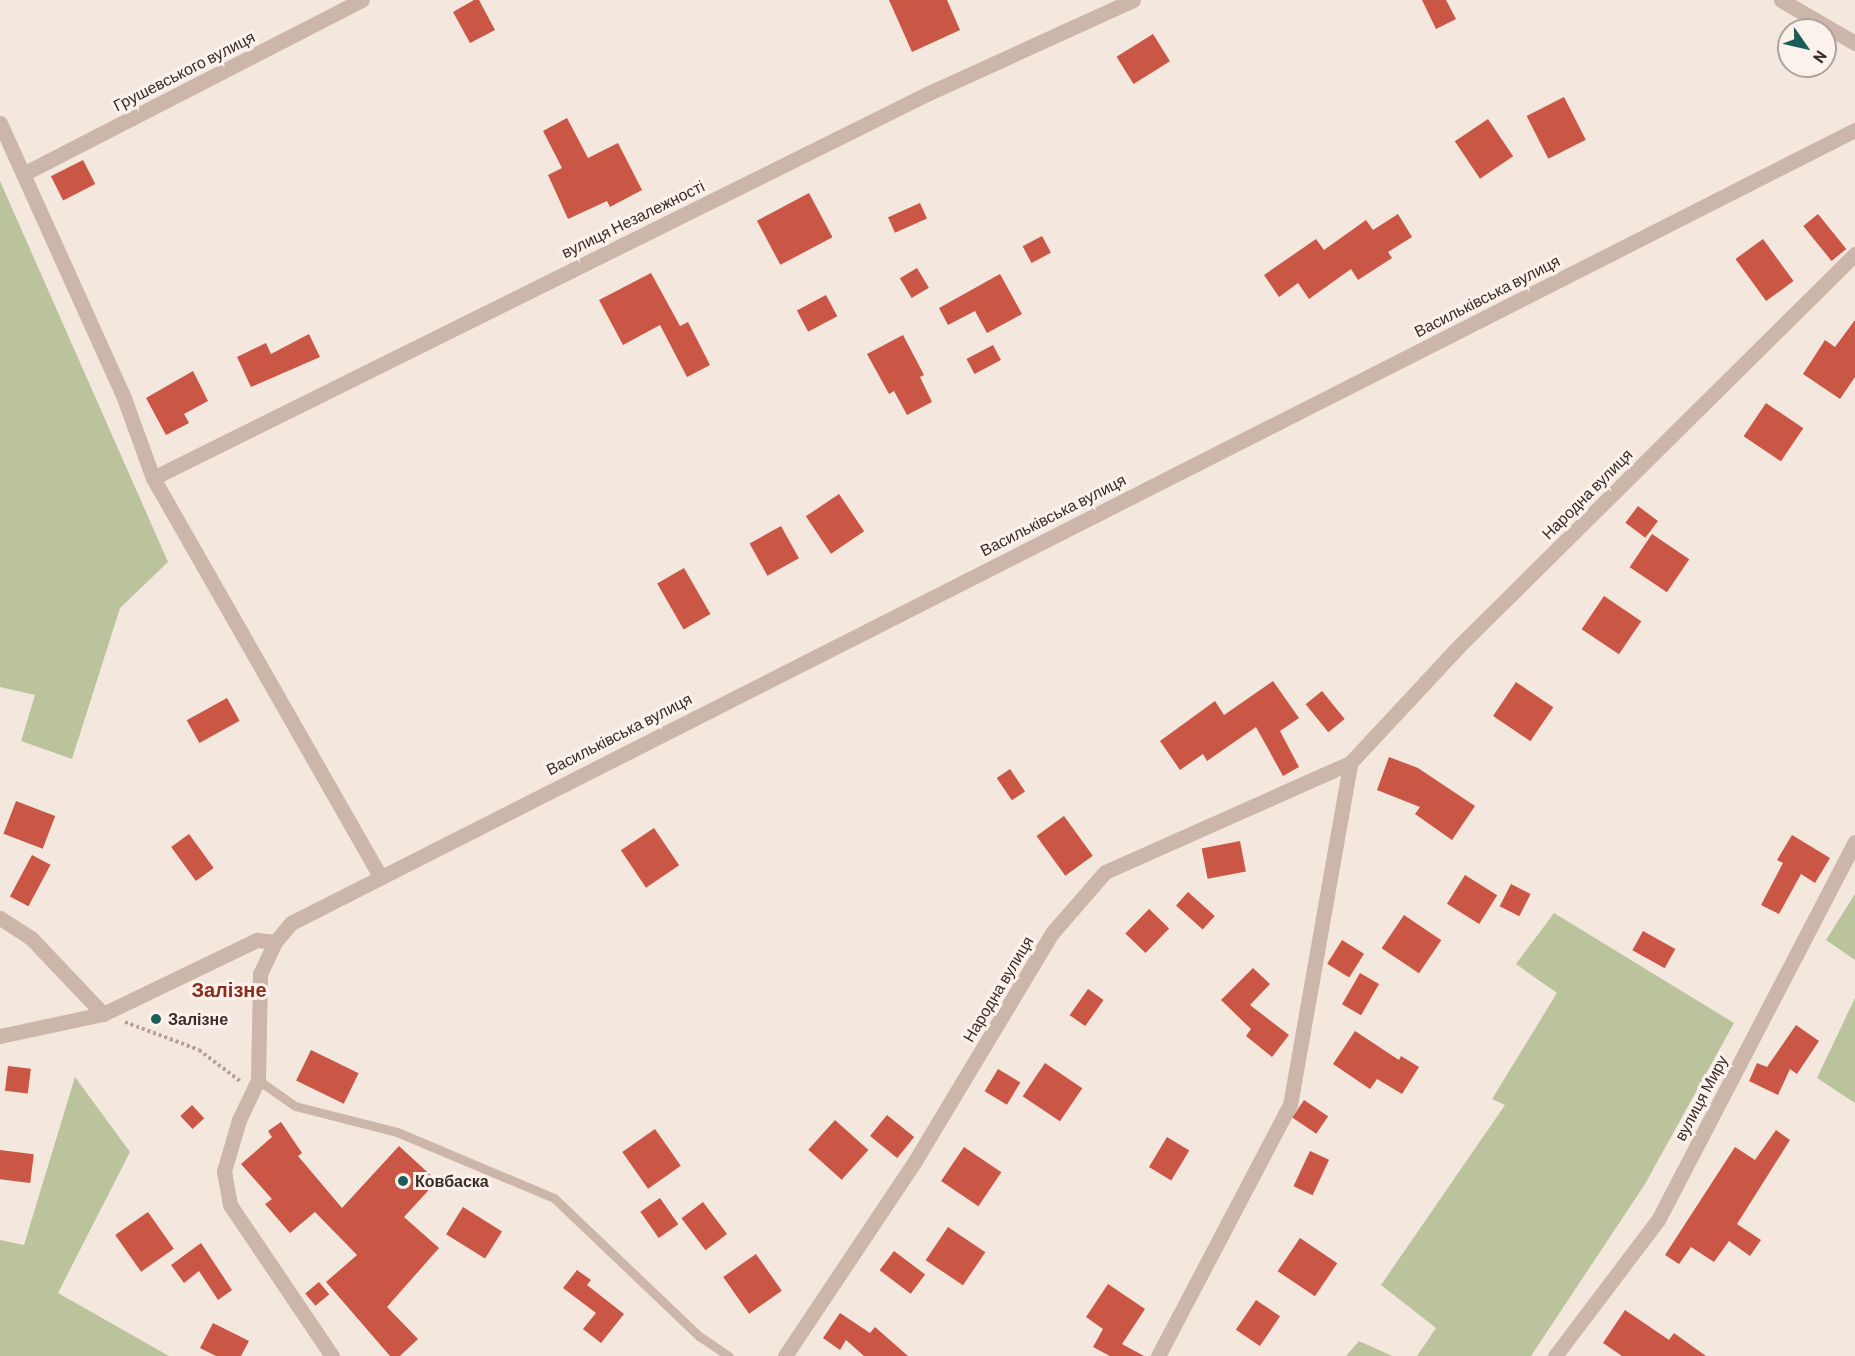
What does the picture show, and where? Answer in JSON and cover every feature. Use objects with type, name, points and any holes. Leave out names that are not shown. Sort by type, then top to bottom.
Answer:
[{"type":"street","name":"Грушевського вулиця","points":[[23,174],[363,0]]},
{"type":"street","name":"вулиця Незалежності","points":[[153,478],[930,93],[1133,0]]},
{"type":"street","points":[[1781,0],[1855,42]]},
{"type":"street","points":[[0,123],[124,398],[153,478],[379,875]]},
{"type":"street","name":"Васильківська вулиця","points":[[274,942],[291,923],[379,875],[1855,130]]},
{"type":"street","name":"Народна вулиця","points":[[785,1356],[915,1161],[1052,933],[1105,872],[1350,763],[1458,647],[1855,254]]},
{"type":"street","points":[[1158,1356],[1290,1105],[1350,763]]},
{"type":"street","name":"вулиця Миру","points":[[1555,1356],[1658,1220],[1855,842]]},
{"type":"street","points":[[0,918],[31,938],[103,1014]]},
{"type":"street","points":[[0,1036],[103,1014],[257,940],[274,942],[260,974],[257,999],[256,1085],[239,1120],[224,1171],[230,1205],[332,1356]]},
{"type":"lane","points":[[256,1085],[295,1106],[397,1132],[554,1198],[699,1336],[729,1356]]},
{"type":"path","points":[[103,1014],[199,1050],[256,1085]]},
{"type":"green space","points":[[0,181],[168,562],[120,608],[72,759],[21,741],[35,695],[0,687]]},
{"type":"green space","points":[[1855,894],[1855,960],[1826,940]]},
{"type":"green space","points":[[1554,913],[1734,1023],[1645,1184],[1531,1356],[1417,1356],[1436,1328],[1381,1285],[1505,1105],[1492,1099],[1557,993],[1516,964]]},
{"type":"green space","points":[[1855,998],[1855,1103],[1817,1078]]},
{"type":"green space","points":[[75,1077],[130,1152],[58,1293],[169,1356],[0,1356],[0,1240],[24,1245]]},
{"type":"green space","points":[[1359,1341],[1392,1356],[1346,1356]]},
{"type":"building","points":[[474,0],[479,0],[495,30],[470,43],[453,12]]},
{"type":"building","points":[[889,0],[947,0],[960,30],[912,52]]},
{"type":"building","points":[[1422,0],[1446,0],[1456,19],[1436,29]]},
{"type":"building","points":[[1153,34],[1170,61],[1133,84],[1117,57]]},
{"type":"building","points":[[1564,97],[1586,140],[1548,159],[1527,116]]},
{"type":"building","points":[[567,118],[588,158],[618,143],[642,190],[610,207],[607,201],[568,219],[548,175],[562,168],[543,131]]},
{"type":"building","points":[[1488,119],[1513,156],[1480,179],[1455,141]]},
{"type":"building","points":[[83,160],[95,184],[63,200],[51,176]]},
{"type":"building","points":[[809,193],[832,237],[780,265],[757,221]]},
{"type":"building","points":[[920,203],[927,219],[895,233],[888,217]]},
{"type":"building","points":[[1398,214],[1412,237],[1388,252],[1392,258],[1358,280],[1351,269],[1309,299],[1298,283],[1279,297],[1264,275],[1316,239],[1324,250],[1366,220],[1373,230]]},
{"type":"building","points":[[1818,214],[1846,249],[1832,261],[1803,226]]},
{"type":"building","points":[[1042,236],[1051,253],[1031,263],[1023,246]]},
{"type":"building","points":[[1763,239],[1794,281],[1766,301],[1735,259]]},
{"type":"building","points":[[917,268],[929,288],[912,298],[900,278]]},
{"type":"building","points":[[651,273],[680,326],[688,322],[710,365],[687,377],[660,325],[623,345],[599,300]]},
{"type":"building","points":[[1000,274],[1022,314],[987,333],[975,311],[948,325],[939,308]]},
{"type":"building","points":[[826,295],[837,316],[808,332],[797,310]]},
{"type":"building","points":[[1855,320],[1855,377],[1840,399],[1803,374],[1825,340],[1835,347]]},
{"type":"building","points":[[309,334],[320,357],[251,387],[237,357],[266,343],[271,354]]},
{"type":"building","points":[[903,335],[924,375],[920,377],[932,402],[907,415],[894,391],[889,394],[867,354]]},
{"type":"building","points":[[993,345],[1001,360],[974,374],[967,359]]},
{"type":"building","points":[[193,371],[208,401],[184,414],[189,423],[166,435],[146,398]]},
{"type":"building","points":[[1766,403],[1803,428],[1781,461],[1744,436]]},
{"type":"building","points":[[839,494],[864,531],[831,554],[806,516]]},
{"type":"building","points":[[1638,506],[1658,521],[1645,538],[1625,523]]},
{"type":"building","points":[[781,526],[799,558],[767,576],[750,543]]},
{"type":"building","points":[[1652,534],[1689,559],[1667,592],[1630,567]]},
{"type":"building","points":[[684,568],[710,614],[684,629],[657,584]]},
{"type":"building","points":[[1604,596],[1641,621],[1619,654],[1582,629]]},
{"type":"building","points":[[1273,681],[1299,718],[1280,731],[1299,767],[1283,776],[1256,727],[1207,761],[1203,754],[1180,770],[1160,741],[1215,701],[1224,715]]},
{"type":"building","points":[[1516,682],[1553,707],[1530,741],[1493,716]]},
{"type":"building","points":[[1322,691],[1345,719],[1328,732],[1306,704]]},
{"type":"building","points":[[227,698],[240,721],[199,743],[187,720]]},
{"type":"building","points":[[1389,757],[1418,768],[1475,806],[1452,840],[1415,814],[1420,807],[1377,790]]},
{"type":"building","points":[[1010,769],[1025,791],[1012,800],[997,778]]},
{"type":"building","points":[[16,801],[55,816],[43,849],[3,834]]},
{"type":"building","points":[[1064,816],[1093,856],[1065,876],[1036,836]]},
{"type":"building","points":[[654,828],[679,865],[646,888],[621,850]]},
{"type":"building","points":[[189,834],[214,868],[196,881],[171,847]]},
{"type":"building","points":[[1792,835],[1830,858],[1815,883],[1801,874],[1779,914],[1761,905],[1783,863],[1777,860]]},
{"type":"building","points":[[1240,841],[1246,871],[1208,879],[1202,848]]},
{"type":"building","points":[[32,855],[51,865],[28,906],[10,896]]},
{"type":"building","points":[[1465,875],[1497,895],[1479,924],[1447,904]]},
{"type":"building","points":[[1511,884],[1531,894],[1519,916],[1500,906]]},
{"type":"building","points":[[1188,892],[1215,916],[1203,929],[1176,905]]},
{"type":"building","points":[[1149,909],[1169,928],[1146,953],[1125,933]]},
{"type":"building","points":[[1404,915],[1441,940],[1419,973],[1382,948]]},
{"type":"building","points":[[1643,931],[1675,949],[1665,968],[1632,950]]},
{"type":"building","points":[[1342,940],[1364,954],[1349,978],[1327,964]]},
{"type":"building","points":[[1253,968],[1270,984],[1250,1005],[1289,1035],[1272,1057],[1246,1036],[1251,1029],[1221,1000]]},
{"type":"building","points":[[1360,973],[1379,984],[1361,1015],[1342,1004]]},
{"type":"building","points":[[1088,989],[1104,1000],[1085,1026],[1070,1015]]},
{"type":"building","points":[[1796,1025],[1819,1041],[1797,1074],[1790,1069],[1778,1095],[1749,1081],[1757,1063],[1767,1067]]},
{"type":"building","points":[[1355,1031],[1399,1060],[1401,1056],[1419,1067],[1402,1094],[1377,1079],[1370,1089],[1333,1064]]},
{"type":"building","points":[[311,1050],[359,1073],[344,1104],[296,1081]]},
{"type":"building","points":[[1045,1063],[1082,1088],[1060,1121],[1023,1096]]},
{"type":"building","points":[[8,1066],[31,1069],[28,1094],[5,1091]]},
{"type":"building","points":[[998,1069],[1020,1082],[1007,1105],[985,1091]]},
{"type":"building","points":[[1304,1100],[1328,1116],[1316,1134],[1292,1117]]},
{"type":"building","points":[[192,1105],[204,1118],[193,1129],[180,1116]]},
{"type":"building","points":[[887,1115],[914,1137],[897,1158],[870,1136]]},
{"type":"building","points":[[835,1120],[868,1150],[842,1180],[808,1150]]},
{"type":"building","points":[[281,1122],[302,1153],[298,1156],[342,1208],[399,1146],[437,1181],[404,1217],[439,1248],[387,1307],[418,1339],[400,1356],[390,1356],[326,1282],[357,1255],[315,1212],[290,1233],[265,1204],[272,1199],[241,1164],[272,1137],[268,1131]]},
{"type":"building","points":[[655,1129],[681,1166],[648,1189],[622,1152]]},
{"type":"building","points":[[1776,1130],[1790,1140],[1737,1224],[1761,1240],[1750,1256],[1729,1241],[1714,1262],[1691,1247],[1679,1264],[1665,1255],[1735,1147],[1755,1160]]},
{"type":"building","points":[[1167,1137],[1189,1150],[1171,1180],[1149,1167]]},
{"type":"building","points":[[964,1147],[1001,1172],[978,1206],[941,1181]]},
{"type":"building","points":[[0,1150],[34,1154],[30,1183],[0,1179]]},
{"type":"building","points":[[1310,1151],[1329,1160],[1313,1195],[1294,1186]]},
{"type":"building","points":[[660,1198],[678,1224],[659,1238],[640,1212]]},
{"type":"building","points":[[703,1202],[727,1234],[706,1250],[681,1218]]},
{"type":"building","points":[[463,1207],[502,1231],[485,1259],[446,1234]]},
{"type":"building","points":[[148,1212],[174,1249],[141,1272],[115,1235]]},
{"type":"building","points":[[948,1227],[985,1252],[963,1285],[926,1260]]},
{"type":"building","points":[[1300,1238],[1337,1263],[1315,1296],[1278,1271]]},
{"type":"building","points":[[201,1243],[232,1290],[218,1300],[199,1271],[184,1283],[171,1265]]},
{"type":"building","points":[[894,1251],[925,1274],[911,1294],[880,1270]]},
{"type":"building","points":[[756,1254],[782,1291],[749,1314],[723,1277]]},
{"type":"building","points":[[577,1270],[591,1280],[587,1285],[624,1314],[601,1343],[583,1329],[596,1313],[563,1288]]},
{"type":"building","points":[[319,1282],[329,1294],[315,1306],[305,1294]]},
{"type":"building","points":[[1108,1284],[1145,1309],[1122,1344],[1144,1356],[1110,1356],[1093,1347],[1103,1329],[1086,1317]]},
{"type":"building","points":[[1256,1300],[1280,1316],[1260,1346],[1236,1330]]},
{"type":"building","points":[[1625,1310],[1669,1340],[1674,1333],[1706,1356],[1622,1356],[1603,1343]]},
{"type":"building","points":[[840,1313],[870,1333],[875,1327],[908,1356],[864,1356],[846,1340],[840,1350],[823,1338]]},
{"type":"building","points":[[213,1323],[249,1341],[241,1356],[216,1356],[200,1348]]},
{"type":"place","name":"Залізне","points":[[156,1019]]},
{"type":"place","name":"Ковбаска","points":[[403,1181]]},
{"type":"district","name":"Залізне","points":[[229,989]]}]
